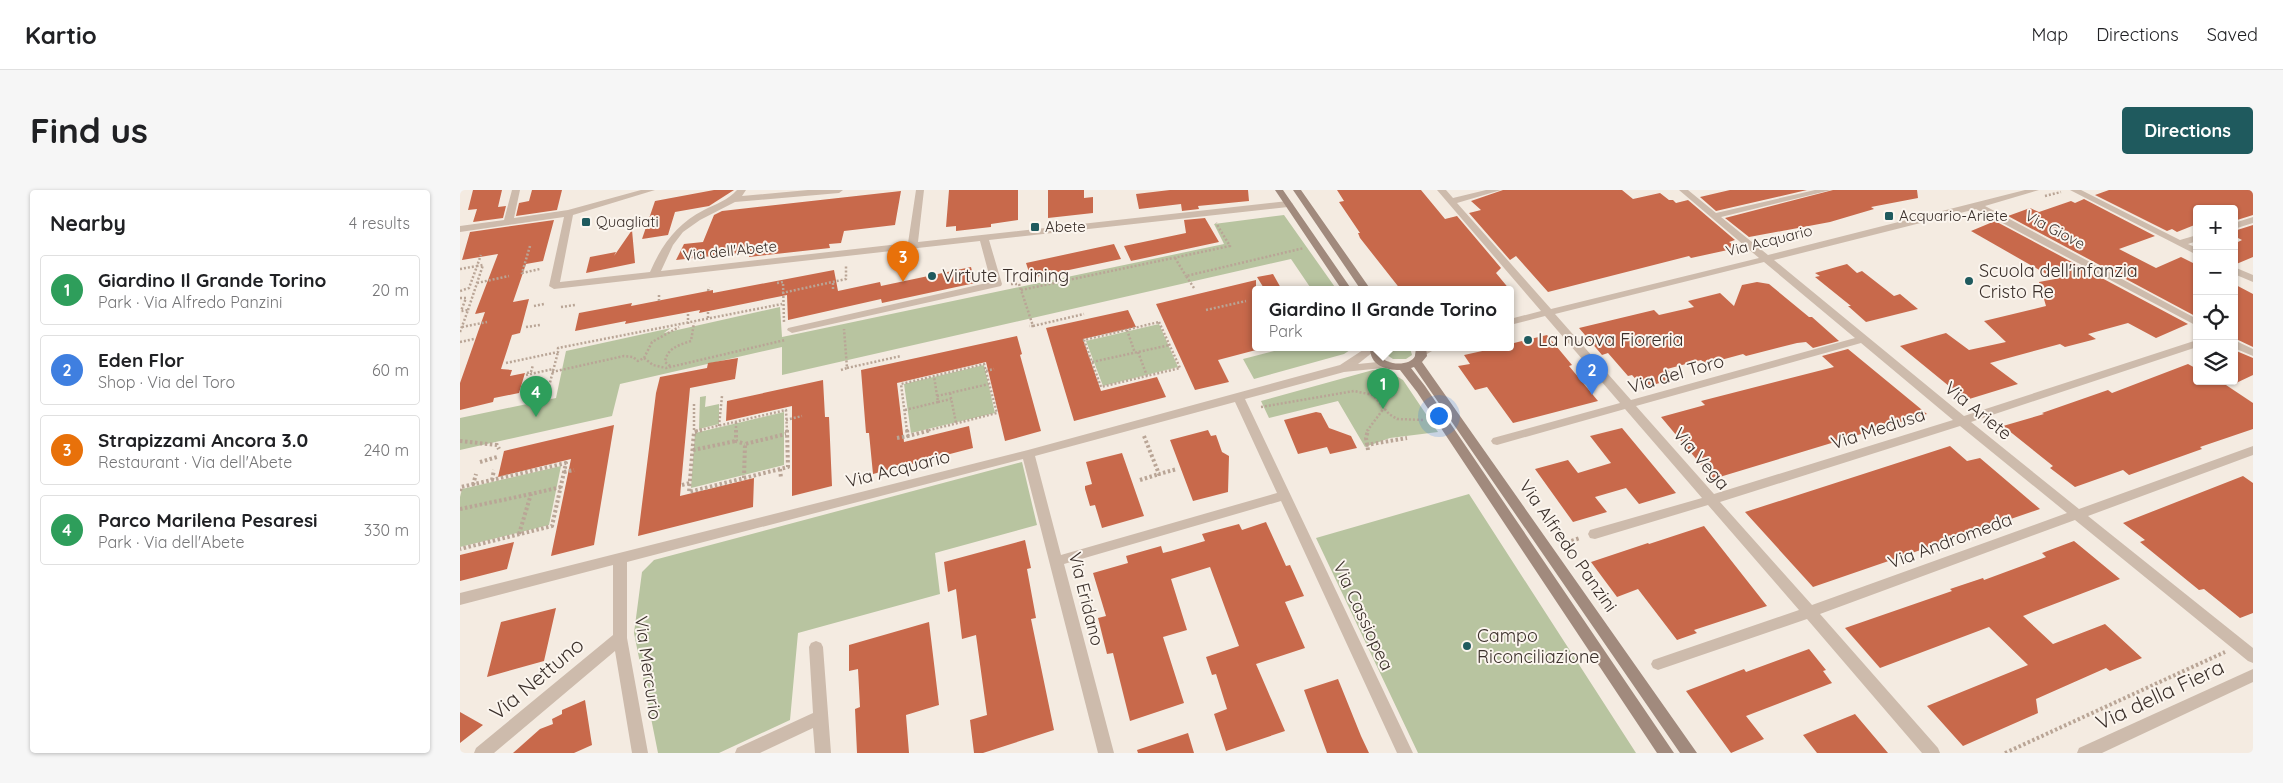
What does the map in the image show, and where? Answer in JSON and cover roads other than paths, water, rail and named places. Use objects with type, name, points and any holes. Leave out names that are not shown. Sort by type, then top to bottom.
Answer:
[{"type":"main road","points":[[1279,190],[1344,286]]},
{"type":"main road","points":[[1298,190],[1363,286]]},
{"type":"main road","points":[[1374,351],[1375,356],[1388,365],[1416,359]]},
{"type":"main road","name":"Via Alfredo Panzini","points":[[1416,359],[1689,753]]},
{"type":"main road","name":"Via Alfredo Panzini","points":[[1416,359],[1426,397],[1666,753]]},
{"type":"street","points":[[508,222],[516,190]]},
{"type":"street","points":[[460,230],[569,213],[651,190]]},
{"type":"street","points":[[736,199],[742,190]]},
{"type":"street","points":[[654,275],[665,248],[682,227],[707,211],[736,199],[839,190]]},
{"type":"street","points":[[913,246],[920,190]]},
{"type":"street","name":"Via Vega","points":[[1442,190],[1932,753]]},
{"type":"street","points":[[1452,201],[1497,190]]},
{"type":"street","name":"Via Ariete","points":[[1683,190],[1962,421],[2253,657]]},
{"type":"street","points":[[1714,216],[1827,190]]},
{"type":"street","name":"Via Acquario","points":[[1514,321],[1978,206],[2035,190]]},
{"type":"street","points":[[2074,190],[2193,250]]},
{"type":"street","name":"Via dell'Abete","points":[[569,213],[554,286],[1288,204]]},
{"type":"street","name":"Via Giove","points":[[1978,206],[2193,321]]},
{"type":"street","points":[[2238,225],[2253,220]]},
{"type":"street","points":[[792,334],[844,318],[997,284],[984,238]]},
{"type":"street","points":[[2180,243],[2193,239]]},
{"type":"street","points":[[2238,272],[2253,279]]},
{"type":"street","name":"Via del Toro","points":[[1497,441],[1865,339]]},
{"type":"street","name":"Via Medusa","points":[[1595,534],[1712,500],[1962,421],[2193,344]]},
{"type":"street","points":[[2238,345],[2253,353]]},
{"type":"street","name":"Via Acquario","points":[[1344,368],[1370,351]]},
{"type":"street","name":"Via Acquario","points":[[460,599],[1028,454],[1344,368],[1388,365]]},
{"type":"street","name":"Via Cassiopea","points":[[1238,396],[1286,495],[1405,753]]},
{"type":"street","name":"Via Andromeda","points":[[1658,664],[1809,612],[2253,450]]},
{"type":"street","name":"Via Eridano","points":[[1028,454],[1106,753]]},
{"type":"street","points":[[1057,561],[1286,495]]},
{"type":"street","name":"Via Mercurio","points":[[620,558],[620,638],[640,753]]},
{"type":"street","name":"Via Nettuno","points":[[482,753],[620,638]]},
{"type":"street","points":[[816,647],[823,753]]},
{"type":"street","name":"Via della Fiera","points":[[2085,753],[2253,675]]},
{"type":"street","points":[[743,753],[820,717]]},
{"type":"place","name":"Acquario-Ariete","points":[[1889,216]]},
{"type":"place","name":"Quagliati","points":[[586,222]]},
{"type":"place","name":"Abete","points":[[1035,227]]},
{"type":"place","name":"Virtute Training","points":[[932,276]]},
{"type":"place","name":"Scuola dell'infanzia Cristo Re","points":[[1969,281]]},
{"type":"place","name":"Strapizzami Ancora 3.0","points":[[903,282]]},
{"type":"place","name":"La nuova Fioreria","points":[[1528,340]]},
{"type":"place","name":"Eden Flor","points":[[1592,395]]},
{"type":"place","name":"Giardino Il Grande Torino","points":[[1383,409]]},
{"type":"place","name":"Parco Marilena Pesaresi","points":[[536,417]]},
{"type":"place","name":"Campo Riconciliazione","points":[[1467,646]]}]
